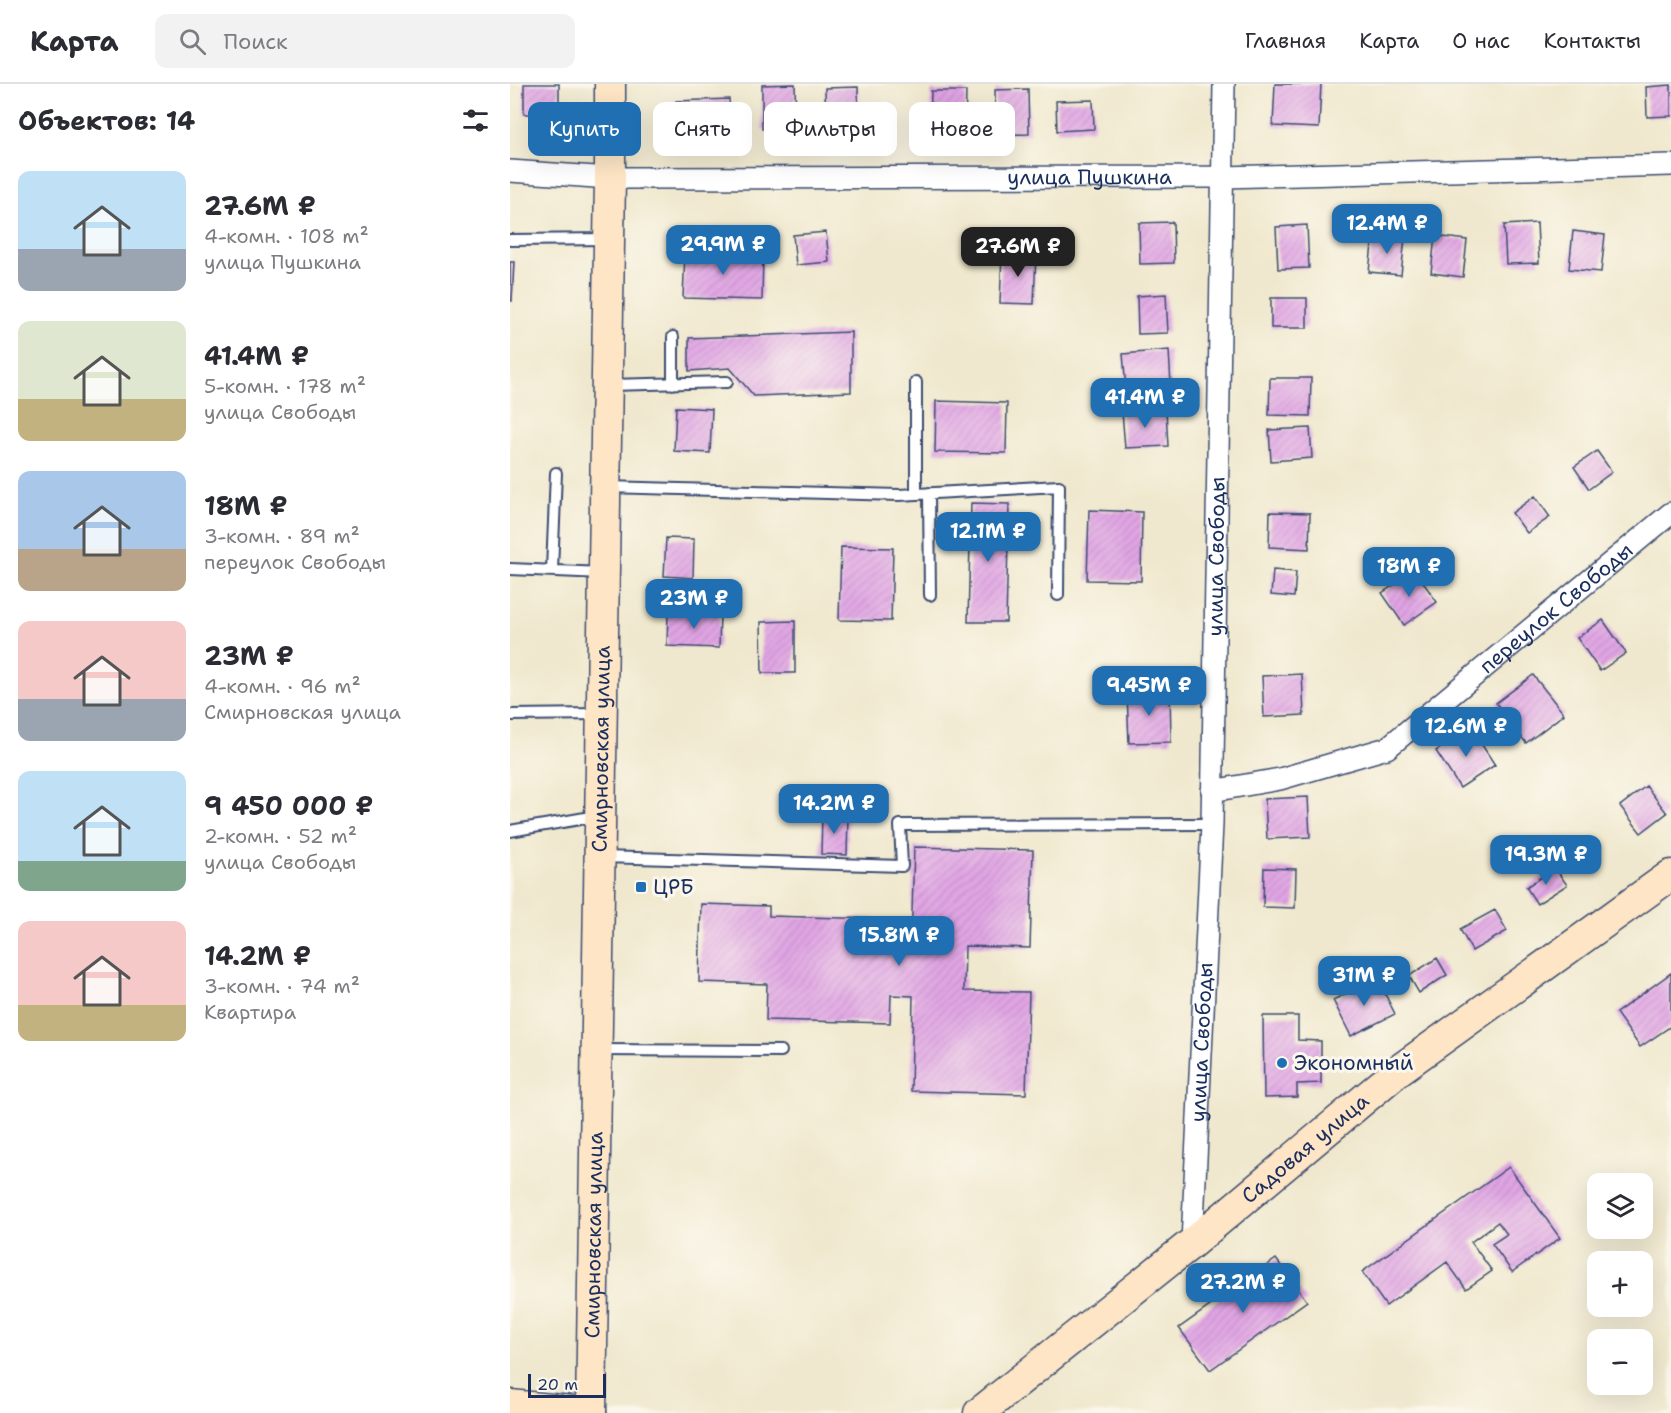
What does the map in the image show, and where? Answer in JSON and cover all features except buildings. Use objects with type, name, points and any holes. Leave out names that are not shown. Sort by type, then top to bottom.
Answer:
[{"type":"street","name":"Смирновская улица","points":[[591,1413],[610,178],[609,84]]},
{"type":"street","name":"улица Свободы","points":[[1192,1243],[1212,824],[1224,84]]},
{"type":"street","name":"улица Пушкина","points":[[510,171],[610,178],[1223,177],[1671,165]]},
{"type":"street","name":"переулок Свободы","points":[[1212,791],[1280,779],[1388,748],[1671,513]]},
{"type":"street","name":"Садовая улица","points":[[979,1413],[1192,1243],[1399,1070],[1671,875]]},
{"type":"street","points":[[510,1405],[591,1413]]},
{"type":"lane","points":[[510,240],[609,239]]},
{"type":"lane","points":[[673,337],[673,384]]},
{"type":"lane","points":[[606,385],[727,382]]},
{"type":"lane","points":[[916,382],[916,494]]},
{"type":"lane","points":[[552,570],[556,472]]},
{"type":"lane","points":[[605,487],[916,494],[1059,486],[1058,595]]},
{"type":"lane","points":[[929,493],[930,595]]},
{"type":"lane","points":[[510,568],[604,573]]},
{"type":"lane","points":[[510,715],[602,714]]},
{"type":"lane","points":[[510,831],[600,815]]},
{"type":"lane","points":[[600,857],[902,866],[900,825],[1212,824]]},
{"type":"lane","points":[[597,1050],[781,1051]]},
{"type":"place","name":"ЦРБ","points":[[641,887]]},
{"type":"place","name":"Экономный","points":[[1282,1063]]}]
